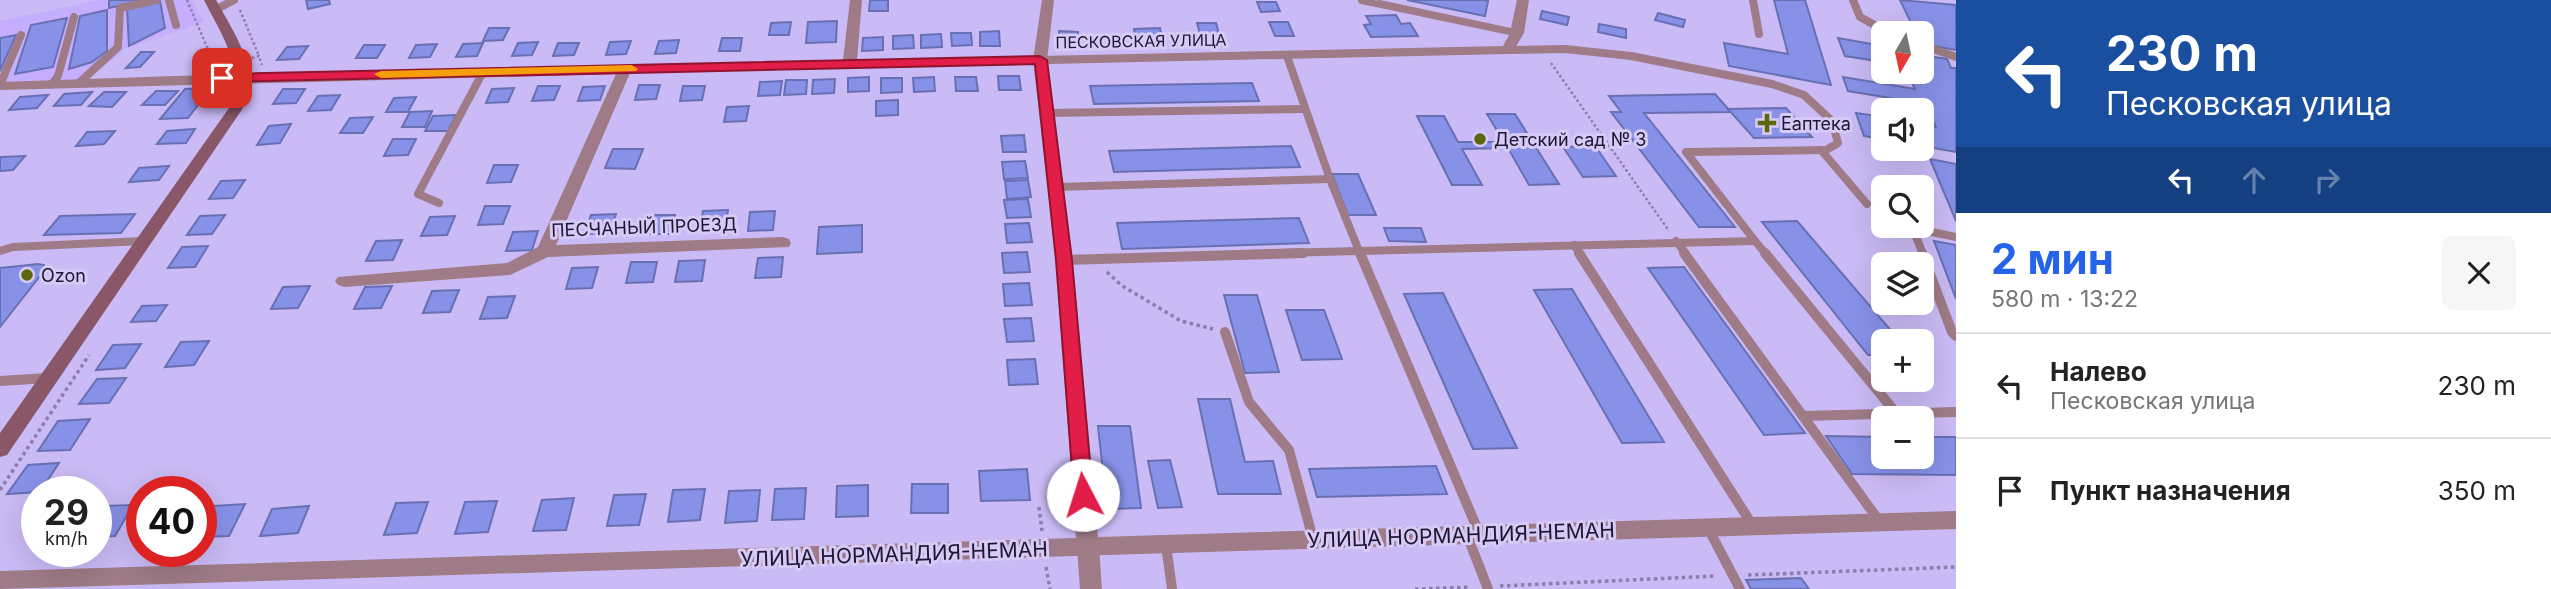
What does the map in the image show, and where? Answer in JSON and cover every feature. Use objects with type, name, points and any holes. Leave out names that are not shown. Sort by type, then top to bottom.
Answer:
[{"type":"main road","points":[[0,449],[236,108],[243,92],[244,78],[213,5]]},
{"type":"street","points":[[850,64],[856,0]]},
{"type":"street","points":[[1048,0],[1040,60],[1064,260],[1091,589]]},
{"type":"street","points":[[1507,50],[1517,33],[1523,0]]},
{"type":"street","points":[[1369,1],[1517,33]]},
{"type":"street","name":"ПЕСКОВСКАЯ УЛИЦА","points":[[0,86],[483,72],[1507,50]]},
{"type":"street","points":[[545,251],[625,69]]},
{"type":"street","name":"ПЕСЧАНЫЙ ПРОЕЗД","points":[[344,281],[510,269],[545,251],[783,243]]},
{"type":"street","name":"УЛИЦА НОРМАНДИЯ-НЕМАН","points":[[0,581],[1956,520]]},
{"type":"lane","points":[[79,83],[118,47],[120,8],[157,0]]},
{"type":"lane","points":[[169,0],[176,25]]},
{"type":"lane","points":[[213,5],[234,0]]},
{"type":"lane","points":[[1753,0],[1759,34]]},
{"type":"lane","points":[[1853,0],[1860,17],[1871,23]]},
{"type":"lane","points":[[52,84],[58,76],[74,17]]},
{"type":"lane","points":[[0,86],[21,35]]},
{"type":"lane","points":[[1507,50],[1565,49],[1631,56],[1773,84],[1804,95],[1832,121],[1838,143],[1821,150],[1686,152],[1890,406]]},
{"type":"lane","points":[[1934,49],[1956,57]]},
{"type":"lane","points":[[1287,56],[1330,179],[1474,535],[1488,588]]},
{"type":"lane","points":[[439,203],[418,194],[483,72]]},
{"type":"lane","points":[[1047,113],[1305,109]]},
{"type":"lane","points":[[1821,150],[1867,204]]},
{"type":"lane","points":[[1056,187],[1330,179]]},
{"type":"lane","points":[[1956,237],[1927,230],[1915,234],[1952,332],[1956,336]]},
{"type":"lane","points":[[1064,260],[1676,241],[1755,241]]},
{"type":"lane","points":[[1676,241],[1880,523]]},
{"type":"lane","points":[[0,251],[13,247],[143,242]]},
{"type":"lane","points":[[1574,245],[1754,526]]},
{"type":"lane","points":[[1225,332],[1249,402],[1289,450],[1313,539]]},
{"type":"lane","points":[[0,381],[49,378]]},
{"type":"lane","points":[[1934,412],[1956,412]]},
{"type":"lane","points":[[1803,416],[1871,414]]},
{"type":"lane","points":[[1708,528],[1740,589]]},
{"type":"lane","points":[[1166,545],[1172,589]]},
{"type":"path","points":[[239,8],[259,56]]},
{"type":"path","points":[[1542,49],[1676,241]]},
{"type":"path","points":[[1091,259],[1121,285],[1181,321],[1225,332]]},
{"type":"path","points":[[1415,589],[1956,567]]},
{"type":"shaded area","points":[[100,0],[192,0],[204,22],[126,48],[84,82],[0,85],[0,21]]},
{"type":"building","points":[[109,0],[146,0],[109,8]]},
{"type":"building","points":[[306,0],[329,0],[330,4],[308,9]]},
{"type":"building","points":[[870,0],[888,0],[888,11],[869,11]]},
{"type":"building","points":[[1407,0],[1482,0],[1488,1],[1485,16]]},
{"type":"building","points":[[1774,0],[1805,0],[1831,85],[1729,66],[1724,43],[1788,54]]},
{"type":"building","points":[[1900,0],[1956,5],[1956,50],[1934,46],[1934,21],[1910,21]]},
{"type":"building","points":[[160,1],[165,28],[129,46],[127,8]]},
{"type":"building","points":[[1257,2],[1276,2],[1280,11],[1261,12]]},
{"type":"building","points":[[107,10],[107,51],[92,62],[69,69],[80,16]]},
{"type":"building","points":[[1542,11],[1569,17],[1567,25],[1540,19]]},
{"type":"building","points":[[1658,13],[1685,20],[1683,27],[1655,20]]},
{"type":"building","points":[[1396,15],[1401,24],[1410,23],[1418,36],[1371,37],[1364,25],[1371,24],[1366,16]]},
{"type":"building","points":[[67,18],[53,67],[15,74],[31,25]]},
{"type":"building","points":[[837,21],[836,42],[806,43],[808,22]]},
{"type":"building","points":[[791,22],[789,35],[769,35],[771,23]]},
{"type":"building","points":[[1269,22],[1288,22],[1294,36],[1275,36]]},
{"type":"building","points":[[1197,23],[1216,23],[1220,37],[1201,37]]},
{"type":"building","points":[[1599,24],[1626,29],[1626,38],[1598,32]]},
{"type":"building","points":[[489,28],[509,28],[503,40],[483,41]]},
{"type":"building","points":[[1160,28],[1162,39],[1136,39],[1134,29]]},
{"type":"building","points":[[999,31],[1000,46],[980,46],[980,32]]},
{"type":"building","points":[[1059,31],[1078,32],[1078,42],[1059,41]]},
{"type":"building","points":[[951,33],[971,33],[972,45],[952,46]]},
{"type":"building","points":[[941,34],[942,47],[921,48],[921,35]]},
{"type":"building","points":[[16,35],[0,71],[0,38]]},
{"type":"building","points":[[913,35],[914,48],[893,49],[893,36]]},
{"type":"building","points":[[883,37],[883,50],[862,51],[863,38]]},
{"type":"building","points":[[722,38],[742,38],[740,51],[719,51]]},
{"type":"building","points":[[1838,38],[1871,44],[1871,60],[1845,56]]},
{"type":"building","points":[[679,40],[676,53],[655,54],[659,41]]},
{"type":"building","points":[[631,41],[626,54],[606,55],[610,42]]},
{"type":"building","points":[[538,42],[532,55],[512,56],[518,43]]},
{"type":"building","points":[[483,43],[477,56],[456,57],[463,44]]},
{"type":"building","points":[[558,43],[579,43],[574,55],[553,56]]},
{"type":"building","points":[[437,44],[430,57],[409,58],[416,45]]},
{"type":"building","points":[[364,45],[385,45],[377,58],[356,58]]},
{"type":"building","points":[[308,46],[299,59],[277,60],[287,47]]},
{"type":"building","points":[[141,52],[154,52],[140,67],[126,68]]},
{"type":"building","points":[[1934,57],[1947,59],[1951,68],[1956,68],[1956,152],[1934,148],[1934,98],[1890,98],[1848,91],[1843,77],[1871,82],[1871,84],[1915,89],[1913,84],[1934,84]]},
{"type":"building","points":[[998,76],[1019,76],[1021,90],[999,90]]},
{"type":"building","points":[[869,77],[869,91],[848,92],[848,78]]},
{"type":"building","points":[[934,77],[935,91],[914,92],[913,78]]},
{"type":"building","points":[[955,77],[976,77],[978,91],[956,91]]},
{"type":"building","points":[[881,78],[902,78],[902,92],[881,93]]},
{"type":"building","points":[[835,79],[834,93],[812,94],[813,80]]},
{"type":"building","points":[[786,80],[807,80],[806,94],[784,95]]},
{"type":"building","points":[[782,81],[780,95],[758,96],[760,82]]},
{"type":"building","points":[[1252,83],[1259,101],[1094,104],[1090,86]]},
{"type":"building","points":[[639,85],[660,85],[656,99],[635,100]]},
{"type":"building","points":[[538,86],[560,86],[554,100],[532,101]]},
{"type":"building","points":[[605,86],[600,100],[578,101],[583,87]]},
{"type":"building","points":[[683,86],[705,86],[702,100],[680,101]]},
{"type":"building","points":[[211,88],[188,118],[160,119],[185,89]]},
{"type":"building","points":[[514,88],[508,102],[486,103],[492,89]]},
{"type":"building","points":[[283,89],[305,89],[296,103],[273,104]]},
{"type":"building","points":[[156,91],[178,91],[165,105],[142,105]]},
{"type":"building","points":[[92,92],[81,105],[54,106],[64,94]]},
{"type":"building","points":[[104,92],[126,92],[112,107],[89,106]]},
{"type":"building","points":[[1715,94],[1731,112],[1644,113],[1735,227],[1699,227],[1611,112],[1621,112],[1609,96]]},
{"type":"building","points":[[48,95],[37,108],[9,110],[20,97]]},
{"type":"building","points":[[340,95],[331,110],[308,111],[318,96]]},
{"type":"building","points":[[416,97],[408,112],[386,112],[394,98]]},
{"type":"building","points":[[898,100],[898,115],[876,116],[876,101]]},
{"type":"building","points":[[749,106],[746,121],[724,122],[727,107]]},
{"type":"building","points":[[1786,108],[1812,137],[1754,138],[1728,109]]},
{"type":"building","points":[[432,111],[425,127],[402,127],[410,112]]},
{"type":"building","points":[[1856,113],[1871,115],[1871,137],[1864,136]]},
{"type":"building","points":[[1487,114],[1515,114],[1559,184],[1529,185],[1508,148],[1462,149],[1482,185],[1452,185],[1417,116],[1444,116],[1458,142],[1504,142]]},
{"type":"building","points":[[456,115],[448,131],[425,131],[433,116]]},
{"type":"building","points":[[373,117],[363,133],[340,133],[350,118]]},
{"type":"building","points":[[291,124],[280,143],[257,145],[269,126]]},
{"type":"building","points":[[195,129],[186,143],[157,144],[167,131]]},
{"type":"building","points":[[115,131],[104,144],[76,146],[87,132]]},
{"type":"building","points":[[1024,135],[1026,152],[1003,152],[1001,136]]},
{"type":"building","points":[[393,139],[416,139],[408,155],[384,156]]},
{"type":"building","points":[[1291,146],[1300,167],[1114,172],[1109,151]]},
{"type":"building","points":[[1595,146],[1616,176],[1583,177],[1563,147]]},
{"type":"building","points":[[613,149],[643,149],[635,169],[605,168]]},
{"type":"building","points":[[25,156],[13,170],[0,171],[0,157]]},
{"type":"building","points":[[1934,160],[1956,164],[1956,221],[1931,161]]},
{"type":"building","points":[[1025,161],[1028,178],[1004,179],[1002,162]]},
{"type":"building","points":[[494,165],[518,165],[511,182],[487,183]]},
{"type":"building","points":[[169,166],[159,180],[129,182],[139,168]]},
{"type":"building","points":[[1332,174],[1358,174],[1376,215],[1348,215]]},
{"type":"building","points":[[245,180],[233,198],[209,199],[221,181]]},
{"type":"building","points":[[1028,180],[1031,197],[1007,199],[1005,181]]},
{"type":"building","points":[[1028,199],[1031,217],[1007,218],[1004,200]]},
{"type":"building","points":[[485,206],[510,206],[503,224],[478,225]]},
{"type":"building","points":[[728,210],[725,229],[700,230],[703,211]]},
{"type":"building","points":[[775,211],[773,230],[748,231],[750,212]]},
{"type":"building","points":[[135,214],[121,233],[44,235],[60,216]]},
{"type":"building","points":[[616,214],[610,233],[585,234],[591,215]]},
{"type":"building","points":[[225,215],[212,234],[187,235],[200,216]]},
{"type":"building","points":[[650,215],[675,215],[671,234],[645,234]]},
{"type":"building","points":[[455,216],[447,235],[421,236],[430,217]]},
{"type":"building","points":[[1299,218],[1309,243],[1122,249],[1117,223]]},
{"type":"building","points":[[1797,221],[1871,307],[1871,315],[1878,315],[1890,329],[1871,329],[1871,355],[1868,355],[1762,222]]},
{"type":"building","points":[[1029,223],[1032,242],[1007,243],[1005,224]]},
{"type":"building","points":[[862,225],[862,252],[817,254],[819,227]]},
{"type":"building","points":[[1384,228],[1421,228],[1426,242],[1389,241]]},
{"type":"building","points":[[538,231],[532,250],[506,251],[513,232]]},
{"type":"building","points":[[402,240],[393,260],[366,261],[376,241]]},
{"type":"building","points":[[1934,241],[1956,245],[1956,299]]},
{"type":"building","points":[[208,246],[195,267],[168,268],[182,247]]},
{"type":"building","points":[[1027,252],[1030,272],[1004,273],[1002,253]]},
{"type":"building","points":[[783,257],[781,277],[755,278],[758,258]]},
{"type":"building","points":[[705,260],[702,281],[675,282],[679,261]]},
{"type":"building","points":[[631,262],[657,262],[653,282],[626,283]]},
{"type":"building","points":[[44,265],[44,271],[0,327],[0,268]]},
{"type":"building","points":[[598,267],[592,288],[566,289],[572,268]]},
{"type":"building","points":[[1684,267],[1805,433],[1764,435],[1648,268]]},
{"type":"building","points":[[1029,283],[1032,305],[1005,306],[1003,284]]},
{"type":"building","points":[[310,286],[298,308],[271,309],[283,287]]},
{"type":"building","points":[[392,286],[381,308],[354,309],[365,287]]},
{"type":"building","points":[[1572,289],[1664,442],[1622,443],[1534,290]]},
{"type":"building","points":[[459,290],[450,312],[423,313],[432,291]]},
{"type":"building","points":[[1443,293],[1517,448],[1473,449],[1404,294]]},
{"type":"building","points":[[1224,295],[1257,295],[1279,372],[1245,373]]},
{"type":"building","points":[[515,296],[507,318],[480,319],[488,297]]},
{"type":"building","points":[[167,305],[156,321],[131,322],[142,306]]},
{"type":"building","points":[[1286,310],[1324,310],[1342,359],[1302,360]]},
{"type":"building","points":[[1031,318],[1034,341],[1007,342],[1004,319]]},
{"type":"building","points":[[209,341],[194,365],[165,367],[181,342]]},
{"type":"building","points":[[141,344],[125,368],[96,370],[113,345]]},
{"type":"building","points":[[1035,359],[1038,384],[1009,385],[1007,360]]},
{"type":"building","points":[[126,378],[109,403],[79,404],[97,379]]},
{"type":"building","points":[[1198,399],[1230,399],[1245,462],[1273,461],[1281,494],[1218,494]]},
{"type":"building","points":[[90,419],[70,450],[38,451],[58,421]]},
{"type":"building","points":[[1098,426],[1130,426],[1141,508],[1107,509]]},
{"type":"building","points":[[1826,436],[1871,437],[1871,469],[1934,469],[1934,437],[1956,437],[1956,475],[1852,474]]},
{"type":"building","points":[[1170,460],[1182,507],[1158,508],[1148,461]]},
{"type":"building","points":[[59,463],[50,476],[21,476],[21,493],[7,494],[28,465]]},
{"type":"building","points":[[1436,466],[1447,494],[1317,497],[1309,469]]},
{"type":"building","points":[[1027,469],[1030,500],[981,501],[979,471]]},
{"type":"building","points":[[912,484],[948,484],[948,513],[911,513]]},
{"type":"building","points":[[868,485],[868,516],[836,517],[837,486]]},
{"type":"building","points":[[806,488],[804,519],[772,520],[775,489]]},
{"type":"building","points":[[705,489],[700,520],[668,522],[673,490]]},
{"type":"building","points":[[760,490],[757,521],[725,523],[729,491]]},
{"type":"building","points":[[646,494],[639,525],[607,526],[614,495]]},
{"type":"building","points":[[574,498],[566,530],[533,531],[542,500]]},
{"type":"building","points":[[497,501],[488,532],[455,534],[465,502]]},
{"type":"building","points":[[428,502],[417,533],[384,535],[396,503]]},
{"type":"building","points":[[245,504],[229,536],[217,536],[217,506]]},
{"type":"building","points":[[126,505],[126,517],[115,536],[112,536],[112,506]]},
{"type":"building","points":[[309,506],[298,533],[260,536],[272,509]]},
{"type":"building","points":[[1801,578],[1809,589],[1751,589],[1746,580]]},
{"type":"slow traffic","points":[[381,74],[632,69]]},
{"type":"place","name":"Еаптека","points":[[1767,123]]},
{"type":"place","name":"Детский сад № 3","points":[[1480,139]]},
{"type":"place","name":"Ozon","points":[[27,275]]},
{"type":"route","points":[[222,78],[1040,60],[1064,260],[1083,495]]}]
